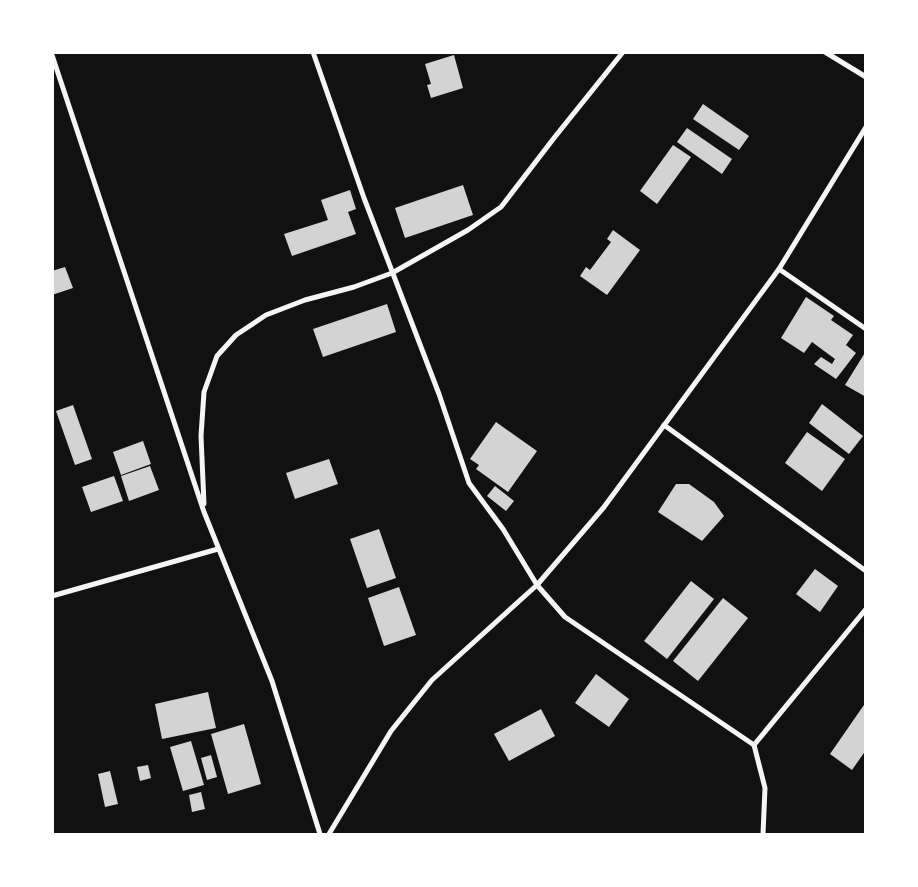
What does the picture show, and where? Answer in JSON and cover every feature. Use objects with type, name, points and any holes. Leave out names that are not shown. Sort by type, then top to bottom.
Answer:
[{"type":"street","points":[[312,52],[392,273],[439,394],[470,483],[503,529],[537,585],[566,617],[754,745],[765,788],[763,834]]},
{"type":"street","points":[[204,512],[201,436],[204,392],[218,356],[236,336],[266,315],[305,300],[354,287],[392,273],[468,230],[501,207],[623,52]]},
{"type":"street","points":[[825,52],[866,77]]},
{"type":"street","points":[[52,55],[204,512],[272,681],[320,834]]},
{"type":"street","points":[[329,834],[391,731],[432,680],[537,585],[604,507],[779,269],[866,127]]},
{"type":"street","points":[[779,269],[866,329]]},
{"type":"street","points":[[664,425],[866,571]]},
{"type":"street","points":[[52,596],[218,549]]},
{"type":"street","points":[[754,745],[866,609]]},
{"type":"building","points":[[454,55],[463,88],[431,98],[427,85],[431,84],[425,64]]},
{"type":"building","points":[[703,104],[749,136],[739,150],[693,119]]},
{"type":"building","points":[[687,128],[732,159],[722,174],[677,142]]},
{"type":"building","points":[[673,145],[691,157],[657,204],[640,191]]},
{"type":"building","points":[[463,185],[473,215],[405,238],[395,208]]},
{"type":"building","points":[[350,190],[356,209],[348,212],[356,234],[292,256],[284,234],[328,220],[321,200]]},
{"type":"building","points":[[613,230],[640,250],[607,295],[580,276],[586,267],[590,270],[611,242],[607,239]]},
{"type":"building","points":[[65,267],[73,288],[52,295],[52,271]]},
{"type":"building","points":[[806,297],[834,316],[831,320],[853,335],[846,345],[856,353],[836,379],[814,364],[821,357],[832,364],[835,359],[812,342],[804,353],[781,338]]},
{"type":"building","points":[[387,304],[396,332],[323,357],[313,329]]},
{"type":"building","points":[[866,351],[866,397],[845,385]]},
{"type":"building","points":[[822,404],[863,436],[849,454],[809,423]]},
{"type":"building","points":[[73,405],[92,459],[75,465],[56,411]]},
{"type":"building","points":[[496,422],[537,451],[508,492],[476,469],[479,465],[470,459]]},
{"type":"building","points":[[807,432],[845,459],[822,491],[785,463]]},
{"type":"building","points":[[143,441],[151,464],[121,475],[113,452]]},
{"type":"building","points":[[329,459],[338,484],[295,499],[286,473]]},
{"type":"building","points":[[150,466],[159,490],[129,501],[121,476]]},
{"type":"building","points":[[114,476],[123,501],[91,512],[82,487]]},
{"type":"building","points":[[676,484],[689,484],[714,502],[724,516],[702,541],[658,512]]},
{"type":"building","points":[[495,486],[514,501],[506,511],[487,496]]},
{"type":"building","points":[[379,529],[396,578],[367,588],[350,539]]},
{"type":"building","points":[[815,569],[838,586],[820,612],[796,594]]},
{"type":"building","points":[[691,581],[714,599],[667,659],[644,641]]},
{"type":"building","points":[[399,587],[416,635],[384,646],[368,598]]},
{"type":"building","points":[[723,598],[748,618],[698,681],[673,661]]},
{"type":"building","points":[[596,674],[629,699],[609,727],[575,703]]},
{"type":"building","points":[[208,692],[216,728],[162,739],[155,704]]},
{"type":"building","points":[[866,702],[866,750],[852,770],[830,754]]},
{"type":"building","points":[[541,709],[555,736],[509,761],[494,734]]},
{"type":"building","points":[[244,724],[261,784],[228,794],[211,734]]},
{"type":"building","points":[[191,741],[204,785],[183,791],[170,747]]},
{"type":"building","points":[[211,755],[217,777],[207,780],[201,758]]},
{"type":"building","points":[[148,765],[151,778],[140,781],[137,767]]},
{"type":"building","points":[[110,771],[118,804],[105,807],[98,774]]},
{"type":"building","points":[[201,792],[205,809],[192,812],[189,795]]}]
